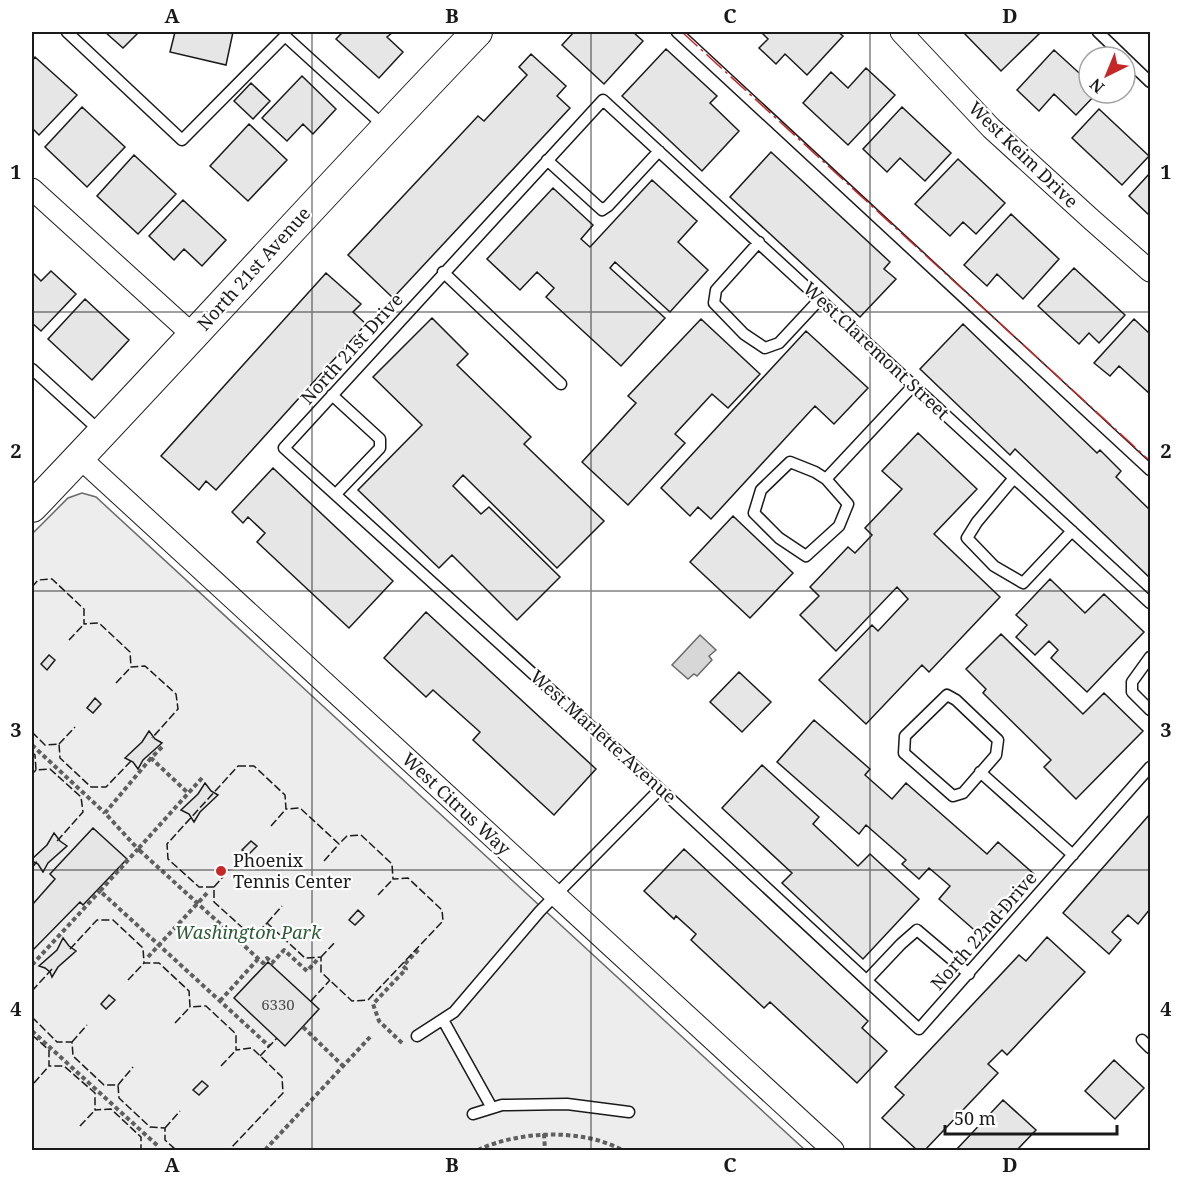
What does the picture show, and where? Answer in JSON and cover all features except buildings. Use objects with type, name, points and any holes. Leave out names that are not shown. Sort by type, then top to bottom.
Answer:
[{"type":"street","name":"North 21st Avenue","points":[[32,507],[194,336],[474,32]]},
{"type":"street","name":"West Keim Drive","points":[[901,32],[991,128],[1150,271]]},
{"type":"street","points":[[32,189],[194,336]]},
{"type":"street","name":"West Citrus Way","points":[[80,457],[833,1150]]},
{"type":"lane","points":[[67,32],[182,140],[285,36],[386,127]]},
{"type":"lane","points":[[677,32],[1150,470]]},
{"type":"lane","points":[[1098,32],[1112,45]]},
{"type":"lane","points":[[1137,69],[1150,82]]},
{"type":"lane","name":"West Claremont Street","points":[[603,100],[1150,603]]},
{"type":"lane","name":"North 21st Drive","points":[[284,448],[603,100]]},
{"type":"lane","points":[[547,160],[602,210],[659,151]]},
{"type":"lane","points":[[759,242],[716,290],[714,303],[744,334],[765,348],[778,343],[820,299]]},
{"type":"lane","points":[[443,272],[561,384]]},
{"type":"lane","points":[[32,369],[102,433]]},
{"type":"lane","points":[[826,479],[913,386]]},
{"type":"lane","points":[[332,395],[380,439],[380,448],[336,494]]},
{"type":"lane","name":"West Marlette Avenue","points":[[284,448],[660,789],[920,1029]]},
{"type":"lane","points":[[790,462],[826,479],[848,504],[839,526],[806,556],[780,538],[754,513],[761,490],[790,462]]},
{"type":"lane","points":[[1014,478],[977,522],[967,538],[994,566],[1023,583],[1072,531]]},
{"type":"lane","points":[[1150,657],[1132,682],[1132,692],[1150,710]]},
{"type":"lane","points":[[947,695],[956,700],[998,740],[996,755],[980,772],[963,793],[953,796],[904,753],[905,736],[947,695]]},
{"type":"lane","name":"North 22nd Drive","points":[[920,1029],[1150,766]]},
{"type":"lane","points":[[980,772],[1073,855]]},
{"type":"lane","points":[[417,1036],[454,1012],[540,911],[660,789]]},
{"type":"lane","points":[[867,980],[917,930],[969,974]]},
{"type":"lane","points":[[443,1020],[492,1108]]},
{"type":"lane","points":[[1142,1040],[1150,1048]]},
{"type":"lane","points":[[473,1114],[502,1105],[567,1104],[629,1112]]},
{"type":"path","points":[[32,745],[105,813],[138,849],[262,963],[267,958],[272,963],[284,950],[307,971],[317,960]]},
{"type":"path","points":[[105,813],[162,747]]},
{"type":"path","points":[[151,758],[188,793]]},
{"type":"path","points":[[32,965],[202,778]]},
{"type":"path","points":[[100,891],[269,1046]]},
{"type":"path","points":[[148,957],[208,892]]},
{"type":"path","points":[[407,1047],[379,1021],[373,1004],[406,969],[403,966],[419,949]]},
{"type":"path","points":[[220,1001],[258,959]]},
{"type":"path","points":[[303,1027],[343,1066]]},
{"type":"path","points":[[32,1031],[159,1147]]},
{"type":"path","points":[[265,1150],[370,1037]]},
{"type":"path","points":[[478,1150],[498,1142],[544,1134],[566,1134],[610,1144],[622,1150]]},
{"type":"path","points":[[544,1134],[544,1150]]},
{"type":"shaded area","name":"Washington Park","points":[[82,493],[96,497],[805,1150],[32,1150],[32,534],[68,498]]},
{"type":"shaded area","points":[[700,635],[716,650],[709,656],[712,660],[697,676],[694,674],[688,679],[672,665]]},
{"type":"fence","points":[[32,587],[38,580],[52,579],[84,609],[84,624],[99,623],[130,652],[131,667],[145,666],[176,694],[178,709],[152,738]]},
{"type":"fence","points":[[69,640],[84,624]]},
{"type":"fence","points":[[116,683],[131,667]]},
{"type":"fence","points":[[59,744],[75,727]]},
{"type":"fence","points":[[32,732],[45,745],[59,744],[60,758],[91,787],[106,787],[132,760]]},
{"type":"fence","points":[[32,752],[35,755],[36,770],[50,769],[81,797],[83,812],[57,841]]},
{"type":"fence","points":[[238,766],[254,766],[285,795],[286,809],[300,808],[339,844],[347,836],[361,835],[392,864],[393,879],[408,878],[442,910],[443,921],[368,1000],[352,1001],[321,972],[321,957],[305,958],[267,923],[260,930],[245,930],[214,902],[214,887],[199,887],[168,859],[167,844],[238,766]]},
{"type":"fence","points":[[32,774],[36,770]]},
{"type":"fence","points":[[271,826],[286,809]]},
{"type":"fence","points":[[324,861],[339,844]]},
{"type":"fence","points":[[32,868],[38,860]]},
{"type":"fence","points":[[214,887],[229,870]]},
{"type":"fence","points":[[378,895],[393,879]]},
{"type":"fence","points":[[267,923],[282,906]]},
{"type":"fence","points":[[70,949],[97,920],[113,920],[143,948],[144,963],[159,963],[189,991],[190,1007],[206,1006],[236,1034],[236,1050],[252,1048],[282,1077],[283,1093],[229,1150]]},
{"type":"fence","points":[[321,957],[336,941]]},
{"type":"fence","points":[[128,980],[144,963]]},
{"type":"fence","points":[[32,991],[52,969]]},
{"type":"fence","points":[[311,1001],[330,980]]},
{"type":"fence","points":[[175,1023],[190,1007]]},
{"type":"fence","points":[[32,1017],[57,1042],[72,1042],[73,1056],[104,1085],[118,1085],[119,1098],[150,1127],[165,1128],[165,1140],[176,1150]]},
{"type":"fence","points":[[72,1042],[87,1025]]},
{"type":"fence","points":[[32,1035],[49,1050],[49,1066],[64,1066],[95,1093],[95,1110],[111,1109],[141,1137],[141,1150]]},
{"type":"fence","points":[[260,1056],[277,1038]]},
{"type":"fence","points":[[221,1066],[236,1050]]},
{"type":"fence","points":[[34,1083],[49,1066]]},
{"type":"fence","points":[[118,1085],[133,1067]]},
{"type":"fence","points":[[80,1126],[95,1110]]},
{"type":"fence","points":[[165,1128],[180,1111]]},
{"type":"power","points":[[682,32],[1150,461]]},
{"type":"place","name":"Phoenix Tennis Center","points":[[221,871]]}]
